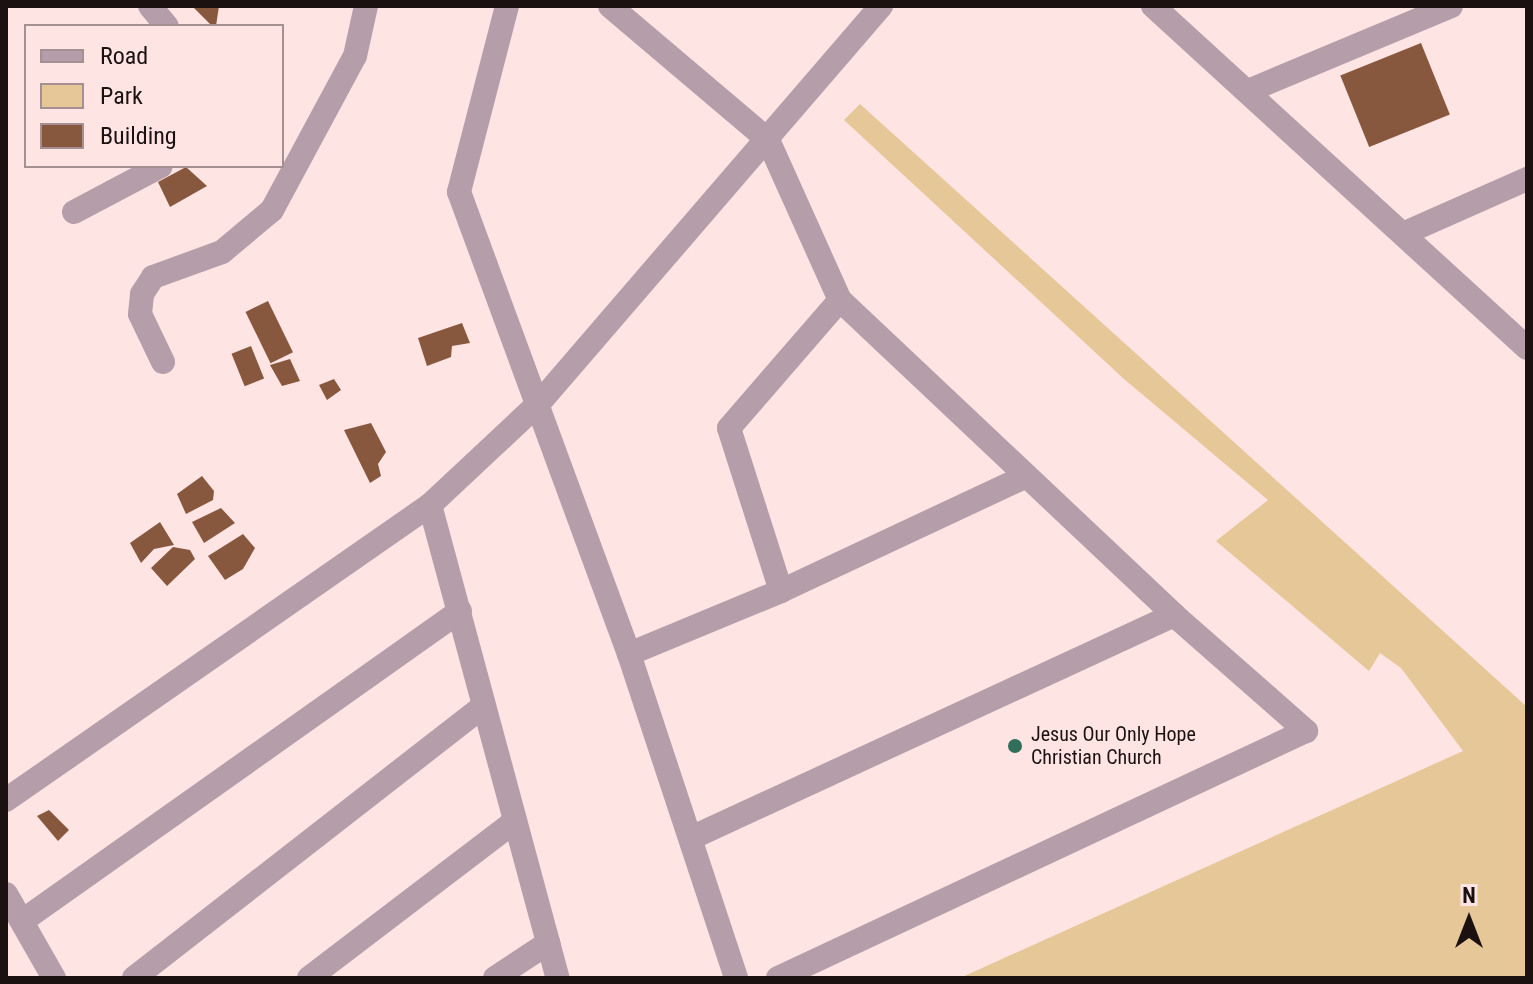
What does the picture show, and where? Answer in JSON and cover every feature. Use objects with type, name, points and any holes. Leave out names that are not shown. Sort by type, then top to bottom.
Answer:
[{"type":"street","points":[[150,6],[165,24]]},
{"type":"street","points":[[163,362],[140,314],[147,285],[153,277],[222,252],[272,210],[288,163],[355,56],[366,6]]},
{"type":"street","points":[[507,6],[459,192],[540,402],[629,654],[736,978]]},
{"type":"street","points":[[610,6],[768,140],[840,300],[1174,615],[1306,731],[778,978]]},
{"type":"street","points":[[6,800],[430,505],[540,402],[881,6]]},
{"type":"street","points":[[1153,6],[1405,233],[1527,348]]},
{"type":"street","points":[[1248,91],[1451,6]]},
{"type":"street","points":[[74,212],[157,168]]},
{"type":"street","points":[[1405,233],[1527,179]]},
{"type":"street","points":[[781,591],[729,428],[840,300]]},
{"type":"street","points":[[629,654],[781,591],[1026,476]]},
{"type":"street","points":[[430,505],[558,978]]},
{"type":"street","points":[[25,919],[460,611]]},
{"type":"street","points":[[691,838],[1174,615]]},
{"type":"street","points":[[134,978],[484,706]]},
{"type":"street","points":[[309,978],[515,821]]},
{"type":"street","points":[[6,894],[25,919],[54,978]]},
{"type":"street","points":[[495,978],[548,943]]},
{"type":"green space","points":[[860,104],[1527,707],[1527,978],[960,978],[1463,751],[1401,668],[1380,653],[1369,671],[1216,541],[1268,500],[1124,379],[844,120]]},
{"type":"building","points":[[192,6],[219,6],[216,24],[210,24]]},
{"type":"building","points":[[1421,43],[1450,114],[1369,147],[1340,76]]},
{"type":"building","points":[[187,168],[207,186],[170,207],[158,182]]},
{"type":"building","points":[[268,301],[293,352],[271,363],[246,312]]},
{"type":"building","points":[[462,323],[470,343],[452,346],[451,357],[427,366],[418,338]]},
{"type":"building","points":[[251,346],[264,378],[245,386],[232,354]]},
{"type":"building","points":[[290,359],[300,381],[282,386],[270,365]]},
{"type":"building","points":[[334,379],[341,390],[327,400],[319,385]]},
{"type":"building","points":[[371,423],[386,452],[378,464],[381,476],[370,483],[344,430]]},
{"type":"building","points":[[202,476],[214,491],[213,500],[186,514],[177,494]]},
{"type":"building","points":[[221,508],[235,523],[204,543],[192,522]]},
{"type":"building","points":[[160,522],[174,545],[154,549],[141,563],[130,543]]},
{"type":"building","points":[[243,534],[255,548],[243,569],[225,580],[208,556]]},
{"type":"building","points":[[173,547],[190,550],[195,559],[167,586],[151,568]]},
{"type":"building","points":[[49,810],[69,830],[58,841],[37,816]]},
{"type":"place","name":"Jesus Our Only Hope Christian Church","points":[[1015,746]]}]
